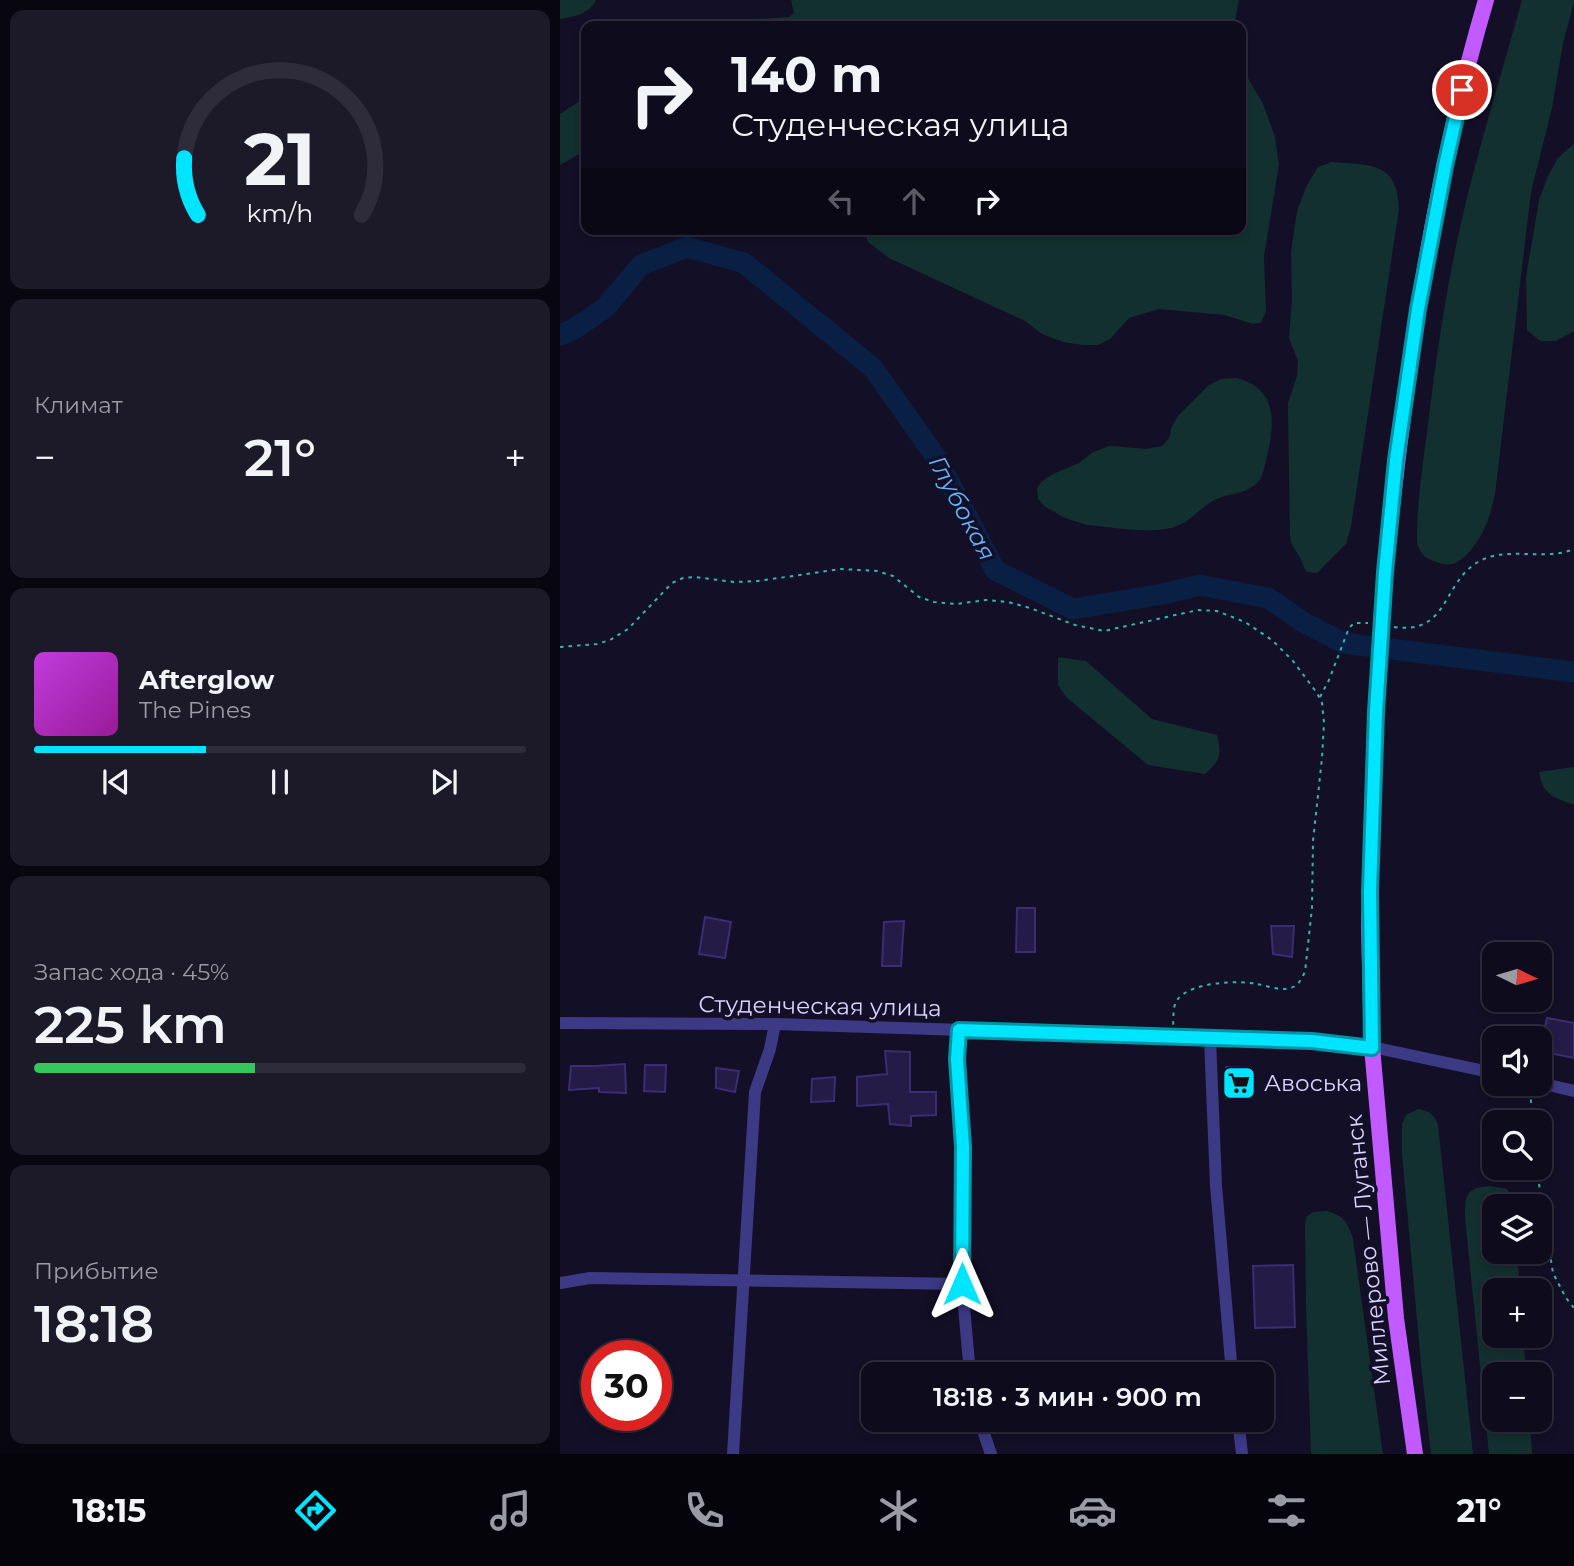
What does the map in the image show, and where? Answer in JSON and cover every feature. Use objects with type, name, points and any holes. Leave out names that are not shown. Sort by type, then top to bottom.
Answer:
[{"type":"main road","name":"Миллерово — Луганск","points":[[1415,1454],[1396,1318],[1372,1048],[1369,926],[1376,712],[1385,572],[1396,460],[1418,309],[1445,166],[1486,0]]},
{"type":"street","name":"Студенческая улица","points":[[560,1023],[775,1024],[1312,1041],[1372,1048],[1482,1071]]},
{"type":"street","points":[[733,1454],[755,1092],[770,1049],[775,1024]]},
{"type":"street","points":[[959,1030],[957,1059],[963,1147],[962,1284],[968,1362]]},
{"type":"street","points":[[1210,1039],[1216,1185],[1231,1362]]},
{"type":"street","points":[[1552,1086],[1574,1091]]},
{"type":"street","points":[[560,1283],[590,1278],[962,1284]]},
{"type":"street","points":[[983,1432],[991,1454]]},
{"type":"street","points":[[1239,1432],[1242,1454]]},
{"type":"path","points":[[1386,626],[1412,628],[1424,625],[1443,605],[1466,571],[1490,556],[1551,554],[1574,549]]},
{"type":"path","points":[[560,647],[597,644],[610,640],[628,629],[672,583],[683,578],[758,581],[841,569],[877,571],[893,576],[919,597],[934,602],[1008,602],[1075,625],[1104,631],[1198,610],[1217,611],[1245,622],[1272,640],[1293,661],[1320,698],[1324,723],[1313,841],[1312,908],[1305,972],[1295,986],[1286,989],[1238,982],[1206,985],[1186,992],[1177,999],[1174,1009],[1173,1037]]},
{"type":"path","points":[[1320,698],[1349,628],[1354,623],[1374,624]]},
{"type":"path","points":[[1539,1180],[1553,1273],[1574,1308]]},
{"type":"green space","points":[[560,0],[596,0],[585,12],[560,19]]},
{"type":"green space","points":[[791,0],[1239,0],[1235,21],[749,21],[789,17],[794,13]]},
{"type":"green space","points":[[1522,0],[1574,2],[1531,192],[1495,494],[1480,538],[1466,556],[1452,564],[1444,564],[1423,555],[1418,547],[1417,537],[1418,505],[1436,362],[1465,205]]},
{"type":"green space","points":[[1246,75],[1263,104],[1275,137],[1279,165],[1264,256],[1266,311],[1261,323],[1253,324],[1224,315],[1159,309],[1129,318],[1110,339],[1098,345],[1063,342],[1042,334],[1025,321],[889,258],[868,242],[866,235],[1246,235]]},
{"type":"green space","points":[[581,100],[581,153],[560,165],[560,114]]},
{"type":"green space","points":[[1574,144],[1574,331],[1556,341],[1540,341],[1527,330],[1526,277],[1539,200],[1558,158]]},
{"type":"green space","points":[[1332,162],[1370,166],[1388,174],[1394,182],[1399,209],[1351,526],[1346,544],[1317,573],[1307,572],[1290,535],[1288,403],[1297,376],[1298,361],[1289,338],[1291,252],[1297,211],[1307,185],[1318,167]]},
{"type":"green space","points":[[1236,378],[1260,390],[1267,399],[1272,421],[1264,470],[1258,482],[1251,488],[1216,499],[1177,526],[1157,530],[1087,525],[1065,518],[1044,506],[1038,499],[1037,489],[1041,482],[1079,463],[1093,452],[1110,446],[1146,449],[1162,446],[1169,438],[1178,416],[1209,385],[1221,379]]},
{"type":"green space","points":[[1058,657],[1086,661],[1152,719],[1217,735],[1217,761],[1205,774],[1148,765],[1066,697],[1058,685]]},
{"type":"green space","points":[[1574,767],[1574,805],[1550,794],[1543,786],[1539,772]]},
{"type":"green space","points":[[1418,1109],[1431,1114],[1438,1125],[1473,1454],[1431,1454],[1402,1154],[1402,1124],[1406,1115]]},
{"type":"green space","points":[[1490,1186],[1507,1189],[1510,1194],[1482,1194],[1482,1264],[1518,1264],[1519,1278],[1482,1278],[1482,1348],[1524,1348],[1525,1362],[1482,1362],[1482,1385],[1465,1218],[1466,1198],[1476,1189]]},
{"type":"green space","points":[[1327,1211],[1344,1220],[1353,1239],[1383,1454],[1311,1454],[1305,1226],[1306,1217],[1313,1212]]},
{"type":"green space","points":[[1487,1432],[1531,1432],[1532,1454],[1489,1454]]},
{"type":"building","points":[[1017,908],[1035,908],[1035,952],[1016,952]]},
{"type":"building","points":[[705,917],[731,922],[725,958],[699,954]]},
{"type":"building","points":[[904,921],[901,966],[882,966],[884,922]]},
{"type":"building","points":[[1271,926],[1294,926],[1292,957],[1273,954]]},
{"type":"building","points":[[1547,1018],[1574,1023],[1574,1058],[1552,1053],[1552,1026],[1545,1026]]},
{"type":"building","points":[[885,1051],[910,1052],[910,1092],[936,1092],[936,1115],[911,1116],[911,1126],[890,1124],[888,1104],[857,1106],[857,1077],[887,1074]]},
{"type":"building","points":[[625,1064],[626,1093],[599,1092],[599,1088],[569,1090],[571,1066]]},
{"type":"building","points":[[645,1065],[666,1065],[665,1092],[644,1091]]},
{"type":"building","name":"Авоська","points":[[1226,1067],[1251,1068],[1251,1098],[1226,1098]]},
{"type":"building","points":[[716,1068],[739,1071],[735,1092],[716,1088]]},
{"type":"building","points":[[835,1077],[834,1101],[811,1102],[812,1079]]},
{"type":"building","points":[[1293,1265],[1295,1327],[1255,1328],[1253,1266]]},
{"type":"waterway","name":"Глубокая","points":[[560,335],[605,308],[641,265],[687,247],[744,263],[873,368],[938,460],[995,570],[1073,609],[1163,594],[1199,585],[1268,598],[1303,622],[1343,643],[1574,672]]},
{"type":"place","name":"Авоська","points":[[1239,1083]]},
{"type":"route","points":[[962,1284],[963,1147],[957,1059],[959,1030],[1312,1041],[1372,1048],[1369,926],[1376,712],[1385,572],[1396,460],[1418,309],[1462,90]]}]
